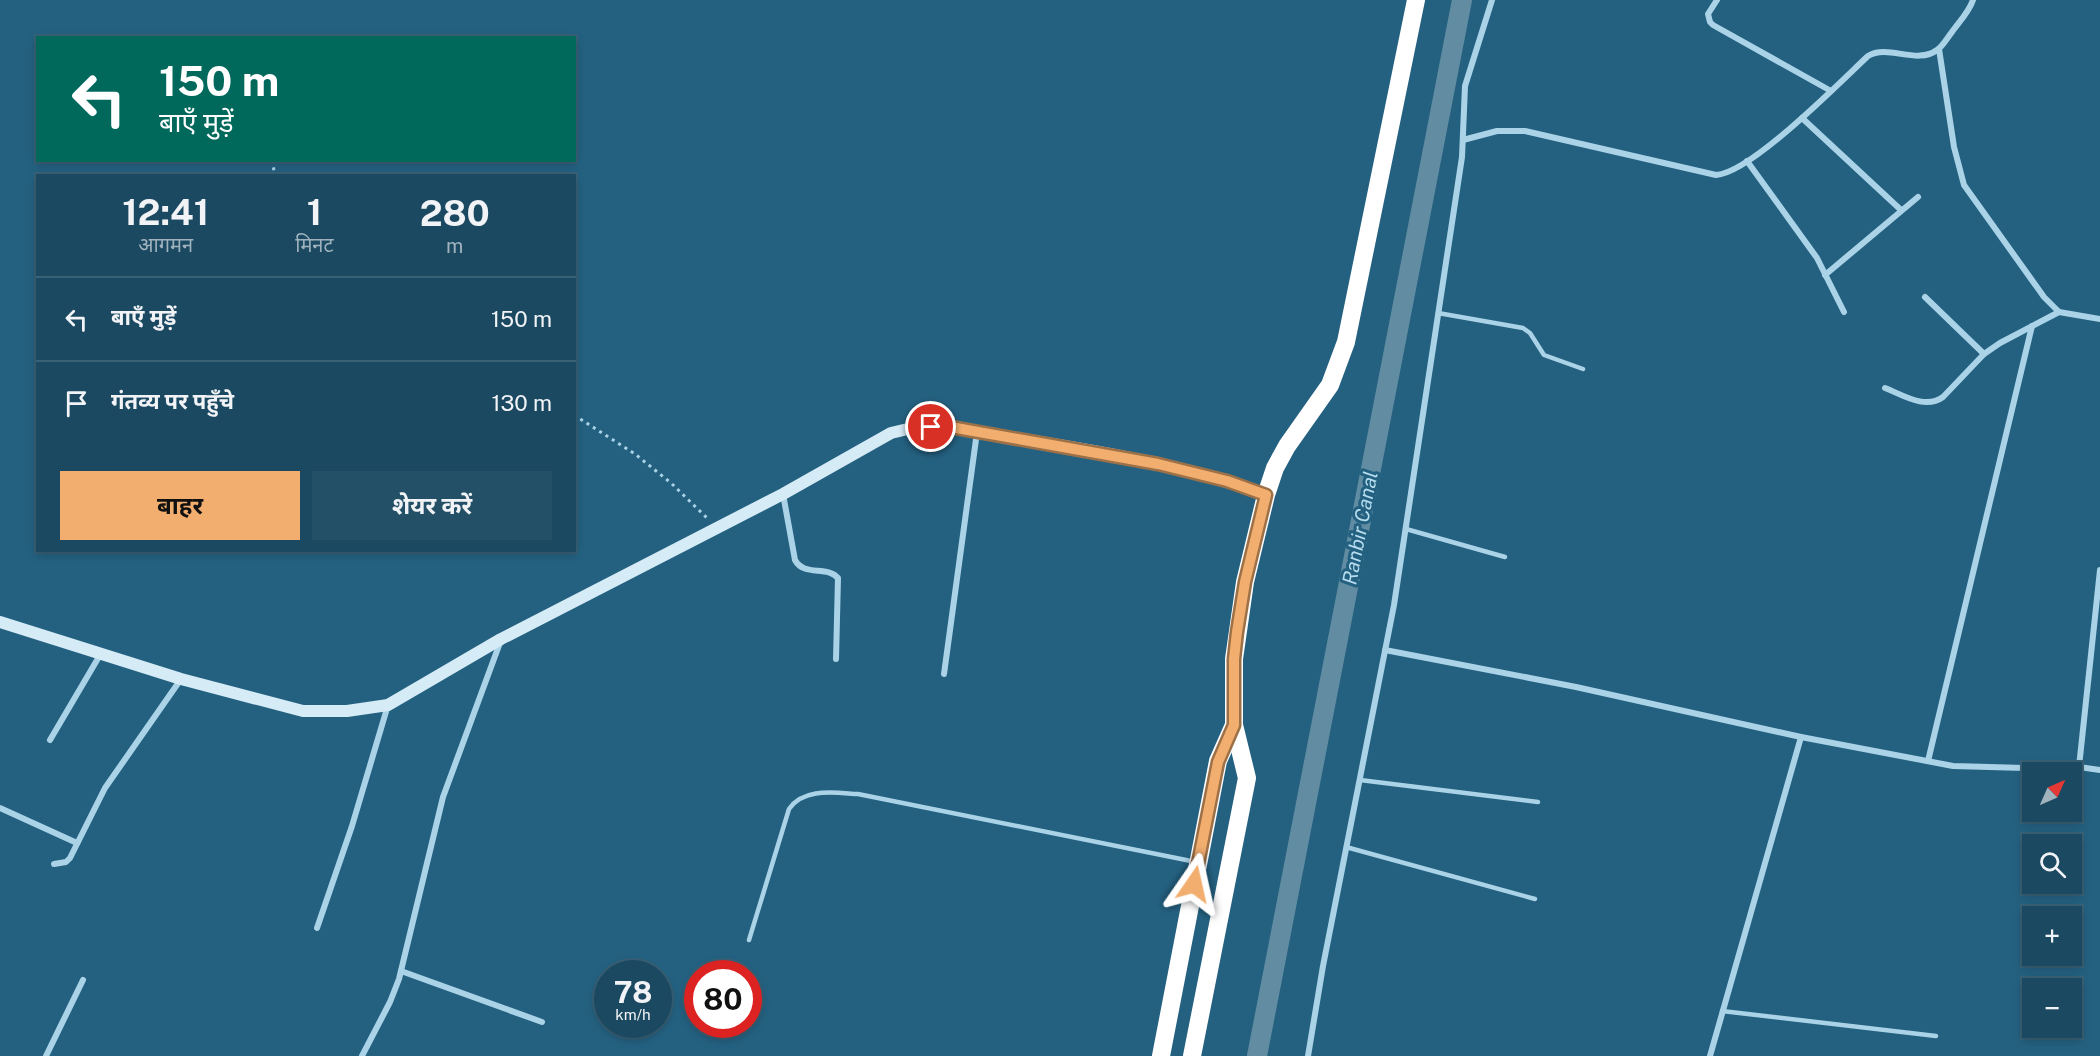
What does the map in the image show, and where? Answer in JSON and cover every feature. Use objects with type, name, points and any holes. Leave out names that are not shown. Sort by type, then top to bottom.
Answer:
[{"type":"highway","points":[[1192,1056],[1247,778],[1234,725],[1234,659],[1245,582],[1266,495],[1275,468],[1287,446],[1322,398],[1338,367],[1346,342],[1416,0]]},
{"type":"highway","points":[[1161,1056],[1218,762],[1234,725]]},
{"type":"street","points":[[1308,1056],[1406,529],[1463,140],[1466,86],[1492,0]]},
{"type":"street","points":[[1717,0],[1708,14],[1713,25],[1831,91]]},
{"type":"street","points":[[1463,140],[1497,131],[1525,131],[1716,176],[1725,175],[1747,161],[1802,118],[1868,56],[1880,51],[1905,55],[1925,54],[1939,49],[1973,0]]},
{"type":"street","points":[[1939,49],[1954,147],[1964,185],[2044,297],[2059,312],[2100,319]]},
{"type":"street","points":[[1802,118],[1901,210]]},
{"type":"street","points":[[1747,161],[1808,245],[1844,312]]},
{"type":"street","points":[[1825,275],[1918,197]]},
{"type":"street","points":[[1925,297],[1984,354]]},
{"type":"street","points":[[1885,388],[1920,402],[1935,402],[1943,397],[1984,354],[2059,312]]},
{"type":"street","points":[[1928,761],[2032,326]]},
{"type":"street","points":[[0,622],[181,679],[303,711],[347,711],[388,705],[501,639],[783,494],[891,434],[916,428],[945,426],[1158,464],[1227,481],[1266,495]]},
{"type":"street","points":[[944,674],[977,432]]},
{"type":"street","points":[[783,494],[795,560],[798,565],[806,569],[832,573],[838,578],[836,659]]},
{"type":"street","points":[[2080,762],[2100,570]]},
{"type":"street","points":[[362,1056],[390,1002],[401,971],[443,797],[501,639]]},
{"type":"street","points":[[1385,650],[1576,687],[1801,737],[1953,766],[2022,767]]},
{"type":"street","points":[[50,740],[100,655]]},
{"type":"street","points":[[54,864],[68,861],[105,788],[181,679]]},
{"type":"street","points":[[317,928],[352,826],[388,705]]},
{"type":"street","points":[[1710,1056],[1801,737]]},
{"type":"street","points":[[2082,767],[2100,770]]},
{"type":"street","points":[[0,808],[77,843]]},
{"type":"street","points":[[401,971],[542,1022]]},
{"type":"street","points":[[46,1056],[83,980]]},
{"type":"lane","points":[[1438,313],[1523,328],[1530,333],[1544,355],[1583,369]]},
{"type":"lane","points":[[1406,529],[1505,557]]},
{"type":"lane","points":[[1360,780],[1538,802]]},
{"type":"lane","points":[[749,940],[789,809],[804,797],[823,792],[858,794],[1198,863]]},
{"type":"lane","points":[[1347,847],[1535,899]]},
{"type":"lane","points":[[1722,1011],[1936,1036]]},
{"type":"path","points":[[576,416],[635,454],[671,483],[716,528]]},
{"type":"waterway","name":"Ranbir Canal","points":[[1257,1056],[1462,0]]},
{"type":"route","points":[[931,427],[945,426],[1158,464],[1227,481],[1266,495],[1245,582],[1237,632],[1234,659],[1234,725],[1218,762],[1194,884]]}]
